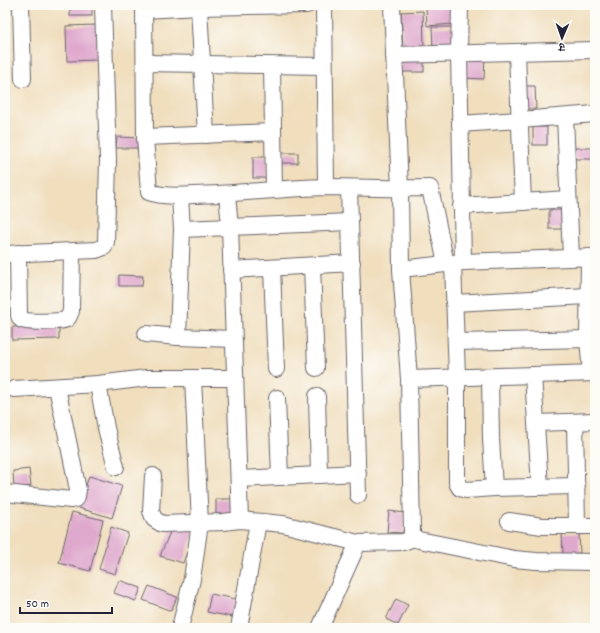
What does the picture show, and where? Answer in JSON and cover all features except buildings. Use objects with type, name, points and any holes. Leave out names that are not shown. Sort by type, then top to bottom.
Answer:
[{"type":"street","points":[[20,5],[23,79]]},
{"type":"street","points":[[72,251],[71,311],[69,317],[66,320],[60,321],[27,322],[22,320],[18,309],[11,254],[72,251],[96,250],[104,247],[106,242],[108,160],[103,5]]},
{"type":"street","points":[[308,5],[144,8],[145,137],[149,192],[153,194],[180,196],[326,187],[430,188],[454,263]]},
{"type":"street","points":[[324,5],[326,187]]},
{"type":"street","points":[[392,5],[400,188],[401,269],[409,379],[412,532],[414,538]]},
{"type":"street","points":[[460,5],[459,52],[461,206],[454,263],[458,483],[460,488],[466,490],[577,486]]},
{"type":"street","points":[[199,7],[206,135]]},
{"type":"street","points":[[394,55],[459,52],[517,53],[595,50]]},
{"type":"street","points":[[517,53],[523,202]]},
{"type":"street","points":[[144,63],[324,66]]},
{"type":"street","points":[[272,66],[274,190]]},
{"type":"street","points":[[460,124],[595,114]]},
{"type":"street","points":[[565,117],[571,257]]},
{"type":"street","points":[[145,137],[273,132]]},
{"type":"street","points":[[349,188],[358,495]]},
{"type":"street","points":[[227,194],[230,226],[232,339],[235,378],[240,520]]},
{"type":"street","points":[[178,337],[182,228],[180,196]]},
{"type":"street","points":[[461,206],[568,199]]},
{"type":"street","points":[[182,228],[350,222]]},
{"type":"street","points":[[401,269],[454,263],[592,257],[588,296],[588,340],[593,373],[409,379]]},
{"type":"street","points":[[231,270],[352,264]]},
{"type":"street","points":[[312,266],[316,368]]},
{"type":"street","points":[[272,268],[276,369]]},
{"type":"street","points":[[454,303],[588,296]]},
{"type":"street","points":[[146,334],[232,339]]},
{"type":"street","points":[[456,342],[588,340]]},
{"type":"street","points":[[533,375],[540,487]]},
{"type":"street","points":[[490,376],[491,439],[494,488]]},
{"type":"street","points":[[14,389],[98,384],[147,378],[235,378]]},
{"type":"street","points":[[180,628],[192,579],[200,523],[193,378]]},
{"type":"street","points":[[98,384],[106,428],[116,467]]},
{"type":"street","points":[[5,493],[71,500],[75,499],[77,496],[78,490],[57,387]]},
{"type":"street","points":[[317,396],[319,475]]},
{"type":"street","points":[[277,398],[280,477]]},
{"type":"street","points":[[536,423],[595,421]]},
{"type":"street","points":[[575,422],[578,525]]},
{"type":"street","points":[[239,479],[358,473]]},
{"type":"street","points":[[152,476],[151,511],[154,519],[162,524],[240,520],[283,524],[358,544],[399,543],[414,538],[514,559],[595,562]]},
{"type":"street","points":[[509,521],[542,526],[595,526]]},
{"type":"street","points":[[239,628],[258,522]]},
{"type":"street","points":[[320,628],[358,544]]}]
